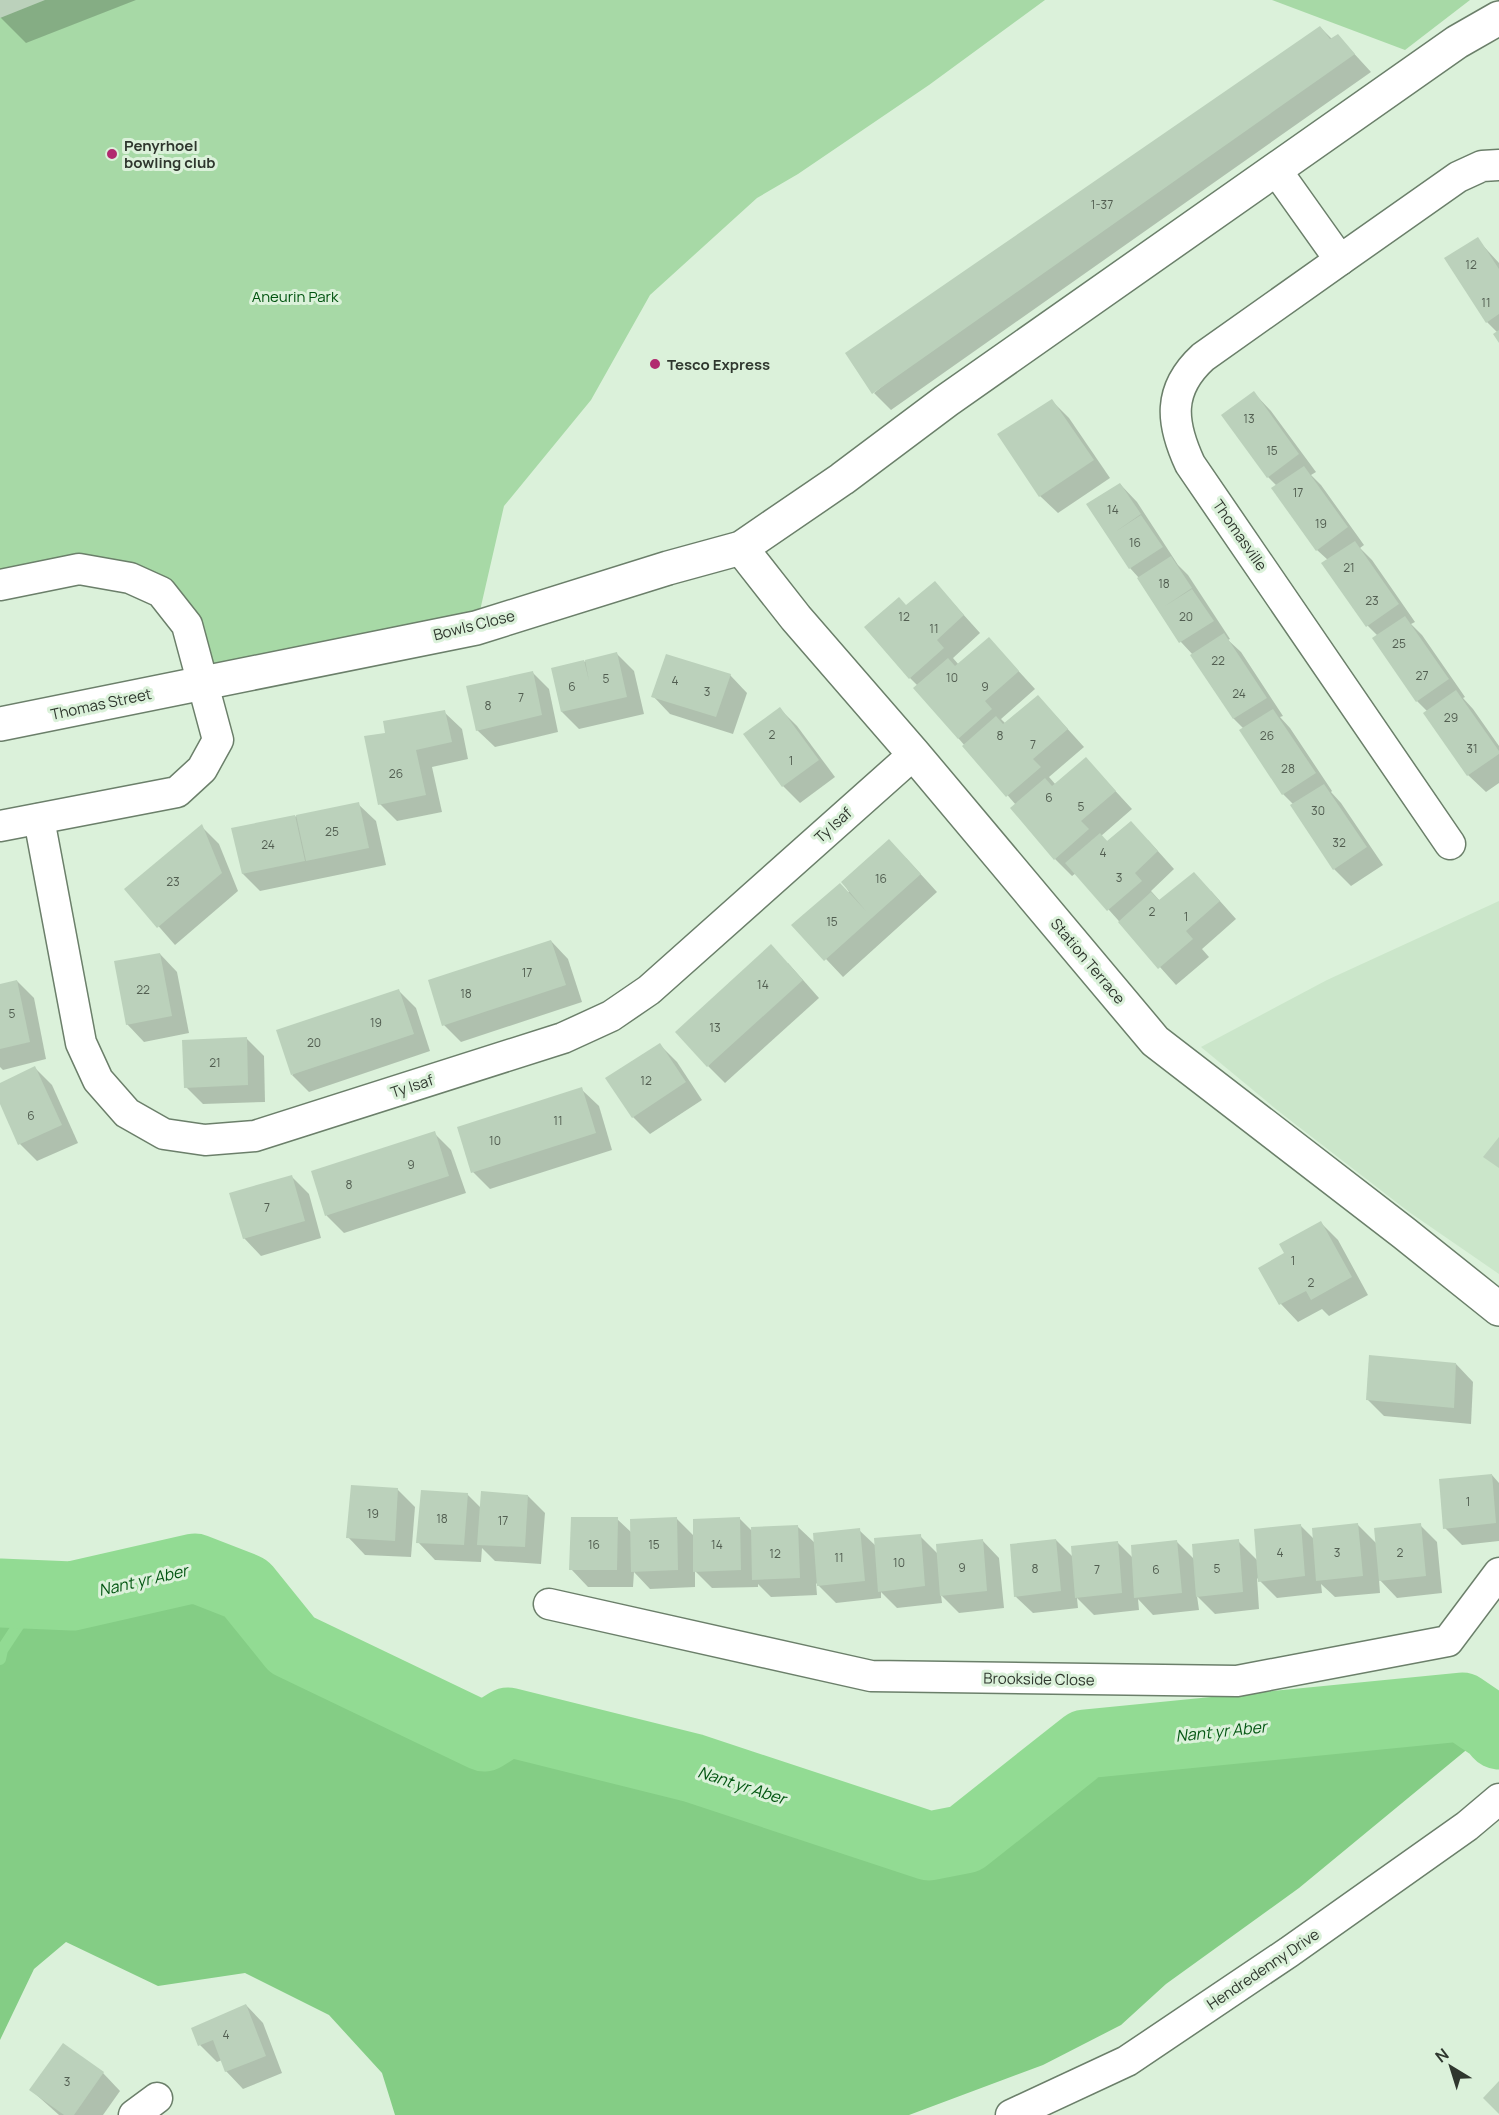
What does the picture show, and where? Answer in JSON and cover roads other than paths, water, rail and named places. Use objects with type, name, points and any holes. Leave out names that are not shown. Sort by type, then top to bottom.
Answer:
[{"type":"main road","name":"Bowls Close","points":[[202,683],[476,628],[668,567],[741,548],[842,479],[946,401],[1457,42],[1499,18]]},
{"type":"main road","name":"Station Terrace","points":[[741,548],[796,618],[914,754],[1155,1041],[1499,1309]]},
{"type":"main road","name":"Thomas Street","points":[[0,724],[202,683]]},
{"type":"street","name":"Thomasville","points":[[1450,844],[1190,464],[1176,425],[1175,405],[1180,387],[1190,370],[1203,357],[1458,177],[1482,166],[1499,165]]},
{"type":"street","points":[[1276,170],[1340,260]]},
{"type":"street","points":[[0,585],[79,569],[130,578],[161,592],[187,625],[218,741],[202,769],[177,792],[0,826]]},
{"type":"street","name":"Ty Isaf","points":[[39,819],[81,1042],[98,1080],[127,1113],[164,1134],[205,1140],[255,1136],[563,1038],[611,1016],[649,990],[914,754]]},
{"type":"street","name":"Brookside Close","points":[[549,1604],[871,1676],[1237,1682],[1448,1641],[1499,1573]]},
{"type":"street","name":"Hendredenny Drive","points":[[1011,2115],[1127,2061],[1289,1952],[1467,1826],[1499,1799]]},
{"type":"waterway","name":"Nant yr Aber","points":[[0,1593],[72,1596],[195,1568],[246,1588],[292,1645],[484,1737],[508,1722],[693,1768],[929,1846],[965,1839],[1085,1744],[1462,1707],[1493,1728],[1499,1735]]},
{"type":"waterway","points":[[0,1659],[2,1650],[39,1594]]},
{"type":"place","name":"Penyrhoel bowling club","points":[[112,154]]},
{"type":"place","name":"Tesco Express","points":[[655,364]]},
{"type":"park label","name":"Aneurin Park","points":[[295,296]]}]
